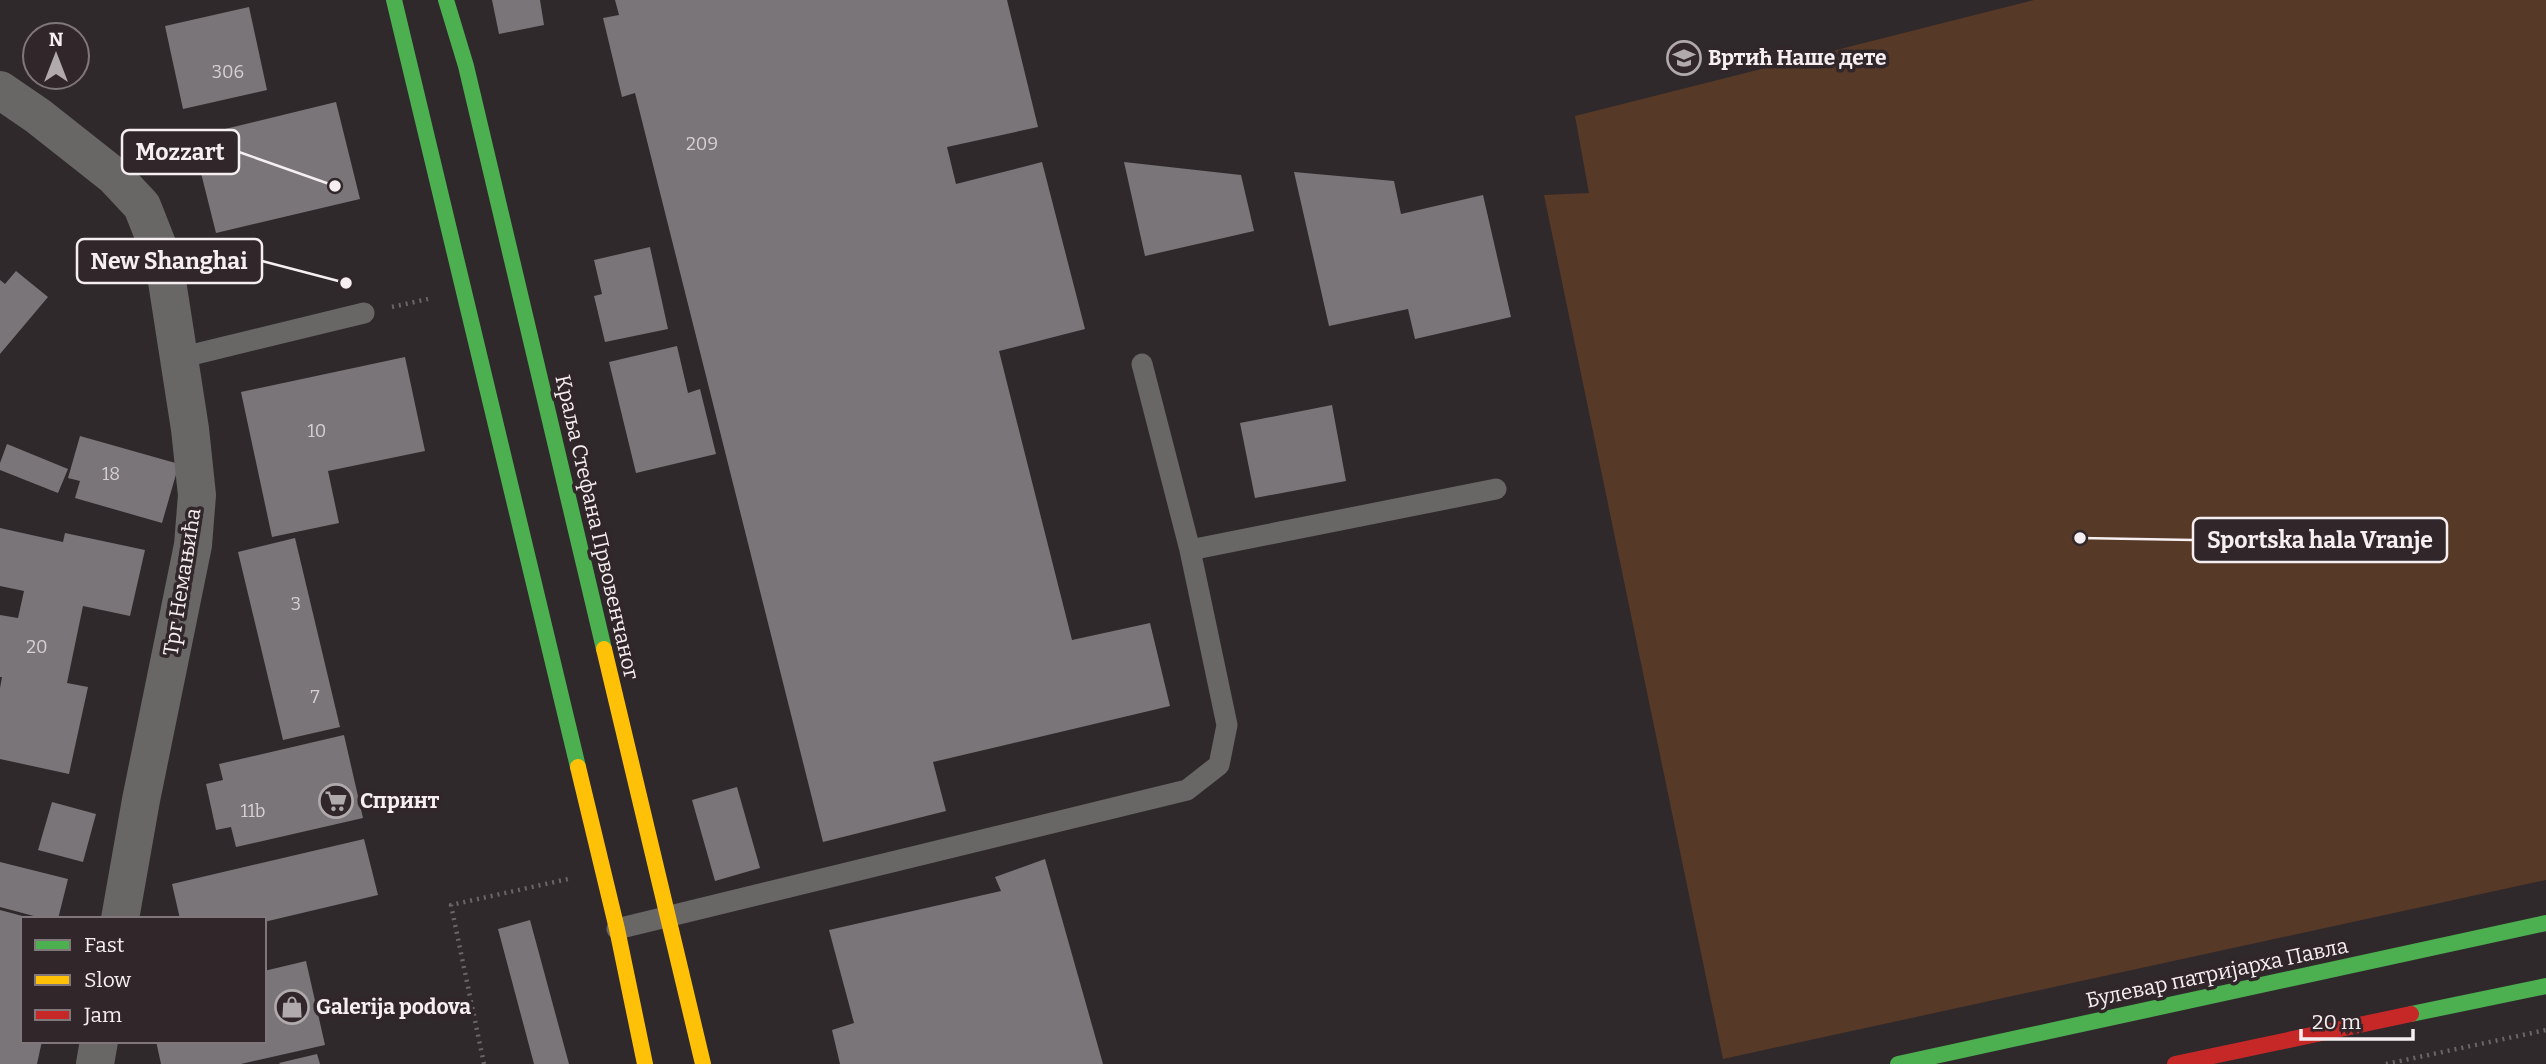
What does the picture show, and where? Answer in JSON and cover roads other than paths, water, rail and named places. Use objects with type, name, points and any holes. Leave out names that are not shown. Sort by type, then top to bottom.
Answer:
[{"type":"street","points":[[394,0],[420,78],[463,290],[617,929],[645,1064]]},
{"type":"street","name":"Краља Стефана Првовенчаног","points":[[446,0],[460,68],[704,1064]]},
{"type":"street","name":"Трг Немањића","points":[[0,90],[38,116],[114,176],[142,206],[164,262],[190,429],[197,495],[193,545],[141,800],[120,917]]},
{"type":"street","name":"Булевар патријарха Павла","points":[[1898,1064],[2546,923]]},
{"type":"street","points":[[2175,1064],[2546,986]]},
{"type":"street","points":[[95,1064],[99,1043]]},
{"type":"lane","points":[[179,358],[363,313]]},
{"type":"lane","points":[[617,929],[1187,790],[1219,765],[1227,725],[1190,550],[1142,364]]},
{"type":"lane","points":[[1190,550],[1496,489]]},
{"type":"place","name":"Вртић Наше дете","points":[[1684,58]]},
{"type":"place","name":"Mozzart","points":[[335,186]]},
{"type":"place","name":"New Shanghai","points":[[346,283]]},
{"type":"place","name":"Sportska hala Vranje","points":[[2080,538]]},
{"type":"place","name":"Спринт","points":[[336,801]]},
{"type":"place","name":"Galerija podova","points":[[292,1007]]}]
